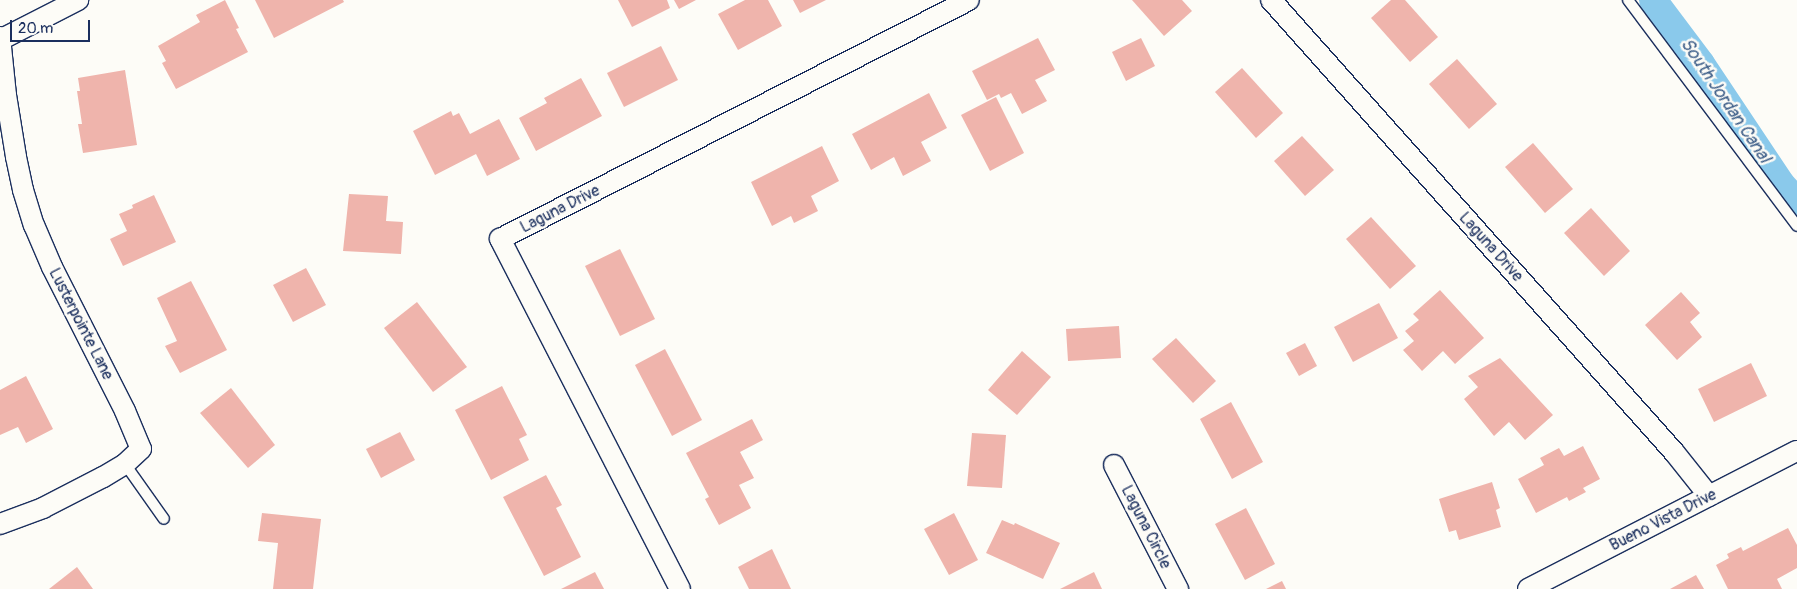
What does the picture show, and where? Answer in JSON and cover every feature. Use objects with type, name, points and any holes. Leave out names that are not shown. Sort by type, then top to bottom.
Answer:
[{"type":"street","points":[[0,39],[78,0]]},
{"type":"street","name":"Laguna Drive","points":[[680,589],[500,239],[969,0]]},
{"type":"street","name":"Laguna Drive","points":[[1271,0],[1674,452],[1709,496]]},
{"type":"street","name":"Lusterpointe Lane","points":[[0,39],[6,95],[23,190],[52,267],[125,411],[141,449],[125,464],[104,477],[42,508],[0,524]]},
{"type":"street","name":"Bueno Vista Drive","points":[[1528,589],[1797,451]]},
{"type":"street","name":"Laguna Circle","points":[[1114,465],[1178,589]]},
{"type":"lane","points":[[1628,0],[1797,226]]},
{"type":"lane","points":[[125,464],[164,519]]},
{"type":"building","points":[[225,0],[239,28],[236,29],[248,52],[176,89],[162,63],[166,61],[158,46],[200,22],[196,15]]},
{"type":"building","points":[[255,0],[343,0],[344,2],[274,38]]},
{"type":"building","points":[[618,0],[667,0],[670,8],[632,27]]},
{"type":"building","points":[[674,0],[696,0],[679,9]]},
{"type":"building","points":[[745,0],[768,0],[782,26],[738,50],[718,14]]},
{"type":"building","points":[[793,0],[826,0],[800,13]]},
{"type":"building","points":[[1132,0],[1182,0],[1192,11],[1164,36]]},
{"type":"building","points":[[1391,0],[1405,0],[1438,37],[1410,62],[1371,18]]},
{"type":"building","points":[[1038,38],[1055,70],[1035,80],[1047,101],[1022,114],[1011,93],[1001,98],[999,94],[987,100],[972,71]]},
{"type":"building","points":[[1141,38],[1155,66],[1126,81],[1112,52]]},
{"type":"building","points":[[661,46],[678,80],[624,107],[607,73]]},
{"type":"building","points":[[1457,59],[1497,104],[1469,129],[1429,84]]},
{"type":"building","points":[[1242,68],[1283,113],[1256,138],[1215,92]]},
{"type":"building","points":[[125,70],[137,145],[83,153],[78,124],[82,124],[77,91],[80,91],[78,78]]},
{"type":"building","points":[[581,78],[602,116],[536,151],[519,118],[547,103],[544,98]]},
{"type":"building","points":[[929,93],[947,128],[921,142],[931,161],[903,176],[894,157],[871,170],[852,134]]},
{"type":"building","points":[[996,97],[1024,153],[990,171],[961,115]]},
{"type":"building","points":[[451,111],[453,116],[459,113],[470,134],[499,119],[520,159],[487,176],[476,154],[435,175],[413,131]]},
{"type":"building","points":[[1302,136],[1334,170],[1305,196],[1274,161]]},
{"type":"building","points":[[1533,143],[1573,189],[1545,213],[1505,167]]},
{"type":"building","points":[[822,146],[839,181],[811,196],[818,211],[794,223],[791,216],[772,226],[751,182]]},
{"type":"building","points":[[349,194],[388,196],[386,221],[403,222],[401,254],[343,251]]},
{"type":"building","points":[[154,195],[176,242],[123,266],[110,239],[127,231],[119,214],[133,208],[132,205]]},
{"type":"building","points":[[1591,208],[1630,251],[1604,276],[1564,233]]},
{"type":"building","points":[[1371,217],[1416,266],[1390,289],[1346,239]]},
{"type":"building","points":[[620,249],[655,319],[620,336],[585,266]]},
{"type":"building","points":[[306,268],[326,305],[293,322],[273,285]]},
{"type":"building","points":[[191,281],[227,350],[180,373],[165,346],[177,341],[157,298]]},
{"type":"building","points":[[1440,290],[1484,338],[1455,364],[1443,351],[1422,371],[1403,350],[1414,341],[1405,331],[1419,320],[1413,314]]},
{"type":"building","points":[[1681,292],[1700,313],[1690,322],[1702,337],[1677,360],[1645,325]]},
{"type":"building","points":[[417,302],[467,367],[433,392],[384,328]]},
{"type":"building","points":[[1379,303],[1398,338],[1353,362],[1334,327]]},
{"type":"building","points":[[1119,326],[1121,358],[1068,361],[1066,329]]},
{"type":"building","points":[[1176,338],[1216,381],[1193,403],[1152,359]]},
{"type":"building","points":[[1305,343],[1317,366],[1299,376],[1286,353]]},
{"type":"building","points":[[665,349],[702,420],[672,436],[635,365]]},
{"type":"building","points":[[1022,351],[1051,377],[1017,415],[988,390]]},
{"type":"building","points":[[1500,358],[1553,415],[1525,440],[1509,422],[1494,436],[1464,399],[1478,387],[1468,376]]},
{"type":"building","points":[[1751,363],[1767,396],[1714,422],[1698,389]]},
{"type":"building","points":[[26,376],[53,429],[26,443],[18,427],[0,435],[0,390]]},
{"type":"building","points":[[502,386],[527,435],[519,439],[529,460],[491,480],[455,410]]},
{"type":"building","points":[[231,388],[275,445],[248,468],[200,413]]},
{"type":"building","points":[[1231,402],[1263,462],[1232,479],[1200,419]]},
{"type":"building","points":[[752,419],[763,440],[740,452],[754,478],[739,485],[751,508],[719,525],[705,499],[709,497],[686,453]]},
{"type":"building","points":[[400,432],[415,460],[381,478],[366,449]]},
{"type":"building","points":[[972,433],[1006,435],[1002,488],[967,486]]},
{"type":"building","points":[[1583,446],[1600,479],[1583,488],[1586,492],[1569,501],[1567,497],[1536,513],[1518,479],[1544,465],[1540,458],[1559,448],[1564,456]]},
{"type":"building","points":[[546,475],[562,505],[556,508],[581,557],[544,576],[503,497]]},
{"type":"building","points":[[1492,482],[1500,508],[1496,510],[1501,527],[1459,540],[1456,530],[1449,532],[1439,499]]},
{"type":"building","points":[[1246,508],[1275,564],[1245,580],[1215,524]]},
{"type":"building","points":[[262,513],[321,519],[313,589],[273,589],[278,543],[258,541]]},
{"type":"building","points":[[954,513],[978,560],[949,575],[924,529]]},
{"type":"building","points":[[1002,520],[1014,525],[1015,523],[1060,543],[1043,579],[986,553]]},
{"type":"building","points":[[1788,528],[1797,545],[1797,568],[1777,579],[1782,589],[1728,589],[1716,565],[1729,558],[1727,554],[1741,547],[1743,551]]},
{"type":"building","points":[[772,549],[791,589],[749,589],[738,567]]},
{"type":"building","points":[[77,567],[93,589],[49,589]]},
{"type":"building","points":[[595,572],[604,589],[561,589]]},
{"type":"building","points":[[1094,572],[1102,589],[1060,589]]},
{"type":"building","points":[[1696,575],[1704,589],[1670,589]]},
{"type":"building","points":[[1282,581],[1286,589],[1266,589]]},
{"type":"waterway","name":"South Jordan Canal","points":[[1653,0],[1701,64],[1781,184],[1797,201]]}]
